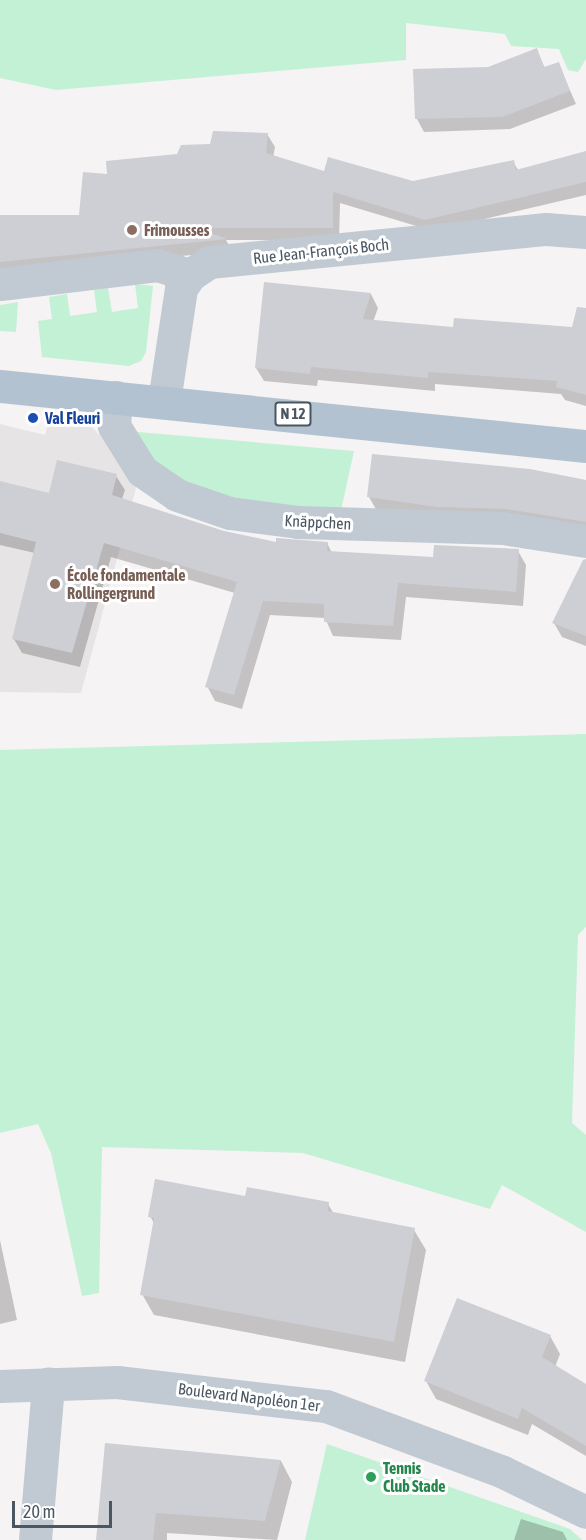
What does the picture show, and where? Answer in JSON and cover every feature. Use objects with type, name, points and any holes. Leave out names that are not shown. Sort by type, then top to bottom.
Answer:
[{"type":"main road","name":"N 12","points":[[0,386],[586,446]]},
{"type":"street","name":"Rue Jean-François Boch","points":[[190,275],[210,262],[546,229],[586,232]]},
{"type":"street","points":[[0,284],[157,265],[190,275],[181,288],[176,306],[164,401]]},
{"type":"street","name":"Knäppchen","points":[[116,397],[114,426],[142,471],[177,495],[230,513],[298,522],[503,528],[586,541]]},
{"type":"street","name":"Boulevard Napoléon 1er","points":[[0,1386],[117,1382],[326,1406],[503,1472],[586,1512]]},
{"type":"street","points":[[34,1540],[48,1384]]},
{"type":"shaded area","name":"École fondamentale Rollingergrund","points":[[0,424],[45,435],[48,424],[92,427],[139,477],[81,693],[0,692]]},
{"type":"green space","points":[[0,0],[586,0],[586,59],[578,72],[568,70],[559,49],[511,46],[505,34],[406,23],[406,60],[56,90],[0,78]]},
{"type":"green space","points":[[135,284],[153,286],[146,352],[141,361],[129,366],[42,357],[38,321],[52,319],[49,297],[67,294],[70,316],[97,312],[94,290],[108,288],[112,312],[138,308]]},
{"type":"green space","points":[[18,302],[16,332],[0,331],[0,305]]},
{"type":"green space","points":[[127,431],[354,451],[340,515],[179,488]]},
{"type":"green space","points":[[586,734],[586,927],[578,935],[572,1123],[586,1135],[586,1232],[502,1185],[490,1209],[303,1153],[102,1147],[99,1293],[82,1296],[51,1153],[38,1124],[0,1133],[0,750]]},
{"type":"green space","name":"Tennis Club Stade","points":[[327,1444],[570,1529],[582,1540],[305,1540]]},
{"type":"building","points":[[537,48],[544,67],[559,62],[570,91],[502,117],[415,119],[413,69],[488,67]]},
{"type":"building","points":[[213,131],[268,133],[266,153],[324,171],[328,157],[413,181],[514,160],[516,170],[586,151],[586,182],[425,220],[333,192],[333,228],[197,228],[227,239],[0,262],[0,215],[79,215],[83,172],[107,174],[106,161],[177,154],[181,145],[210,144]]},
{"type":"building","points":[[264,282],[371,293],[363,319],[453,327],[454,318],[572,327],[577,307],[586,308],[586,395],[556,387],[557,381],[428,372],[428,378],[311,367],[310,374],[255,368]]},
{"type":"building","points":[[372,454],[530,469],[586,480],[586,522],[506,509],[437,507],[367,497]]},
{"type":"building","points":[[57,460],[117,474],[112,495],[224,531],[276,542],[276,538],[328,542],[327,551],[433,557],[434,545],[519,549],[516,592],[398,583],[393,626],[324,622],[324,604],[263,601],[234,695],[205,687],[237,582],[104,543],[72,653],[12,639],[36,542],[0,533],[0,481],[49,493]]},
{"type":"building","points":[[586,559],[586,636],[552,623],[583,560]]},
{"type":"building","points":[[155,1179],[245,1196],[247,1187],[329,1202],[328,1211],[415,1228],[394,1342],[140,1295],[154,1218],[148,1217]]},
{"type":"building","points":[[457,1298],[551,1335],[542,1357],[586,1384],[586,1446],[522,1408],[518,1419],[424,1381]]},
{"type":"building","points":[[105,1443],[281,1460],[265,1521],[156,1513],[153,1540],[96,1540]]},
{"type":"place","name":"Frimousses","points":[[132,230]]},
{"type":"place","name":"Val Fleuri","points":[[33,418]]},
{"type":"place","name":"École fondamentale Rollingergrund","points":[[55,584]]},
{"type":"place","name":"Tennis Club Stade","points":[[371,1477]]}]
